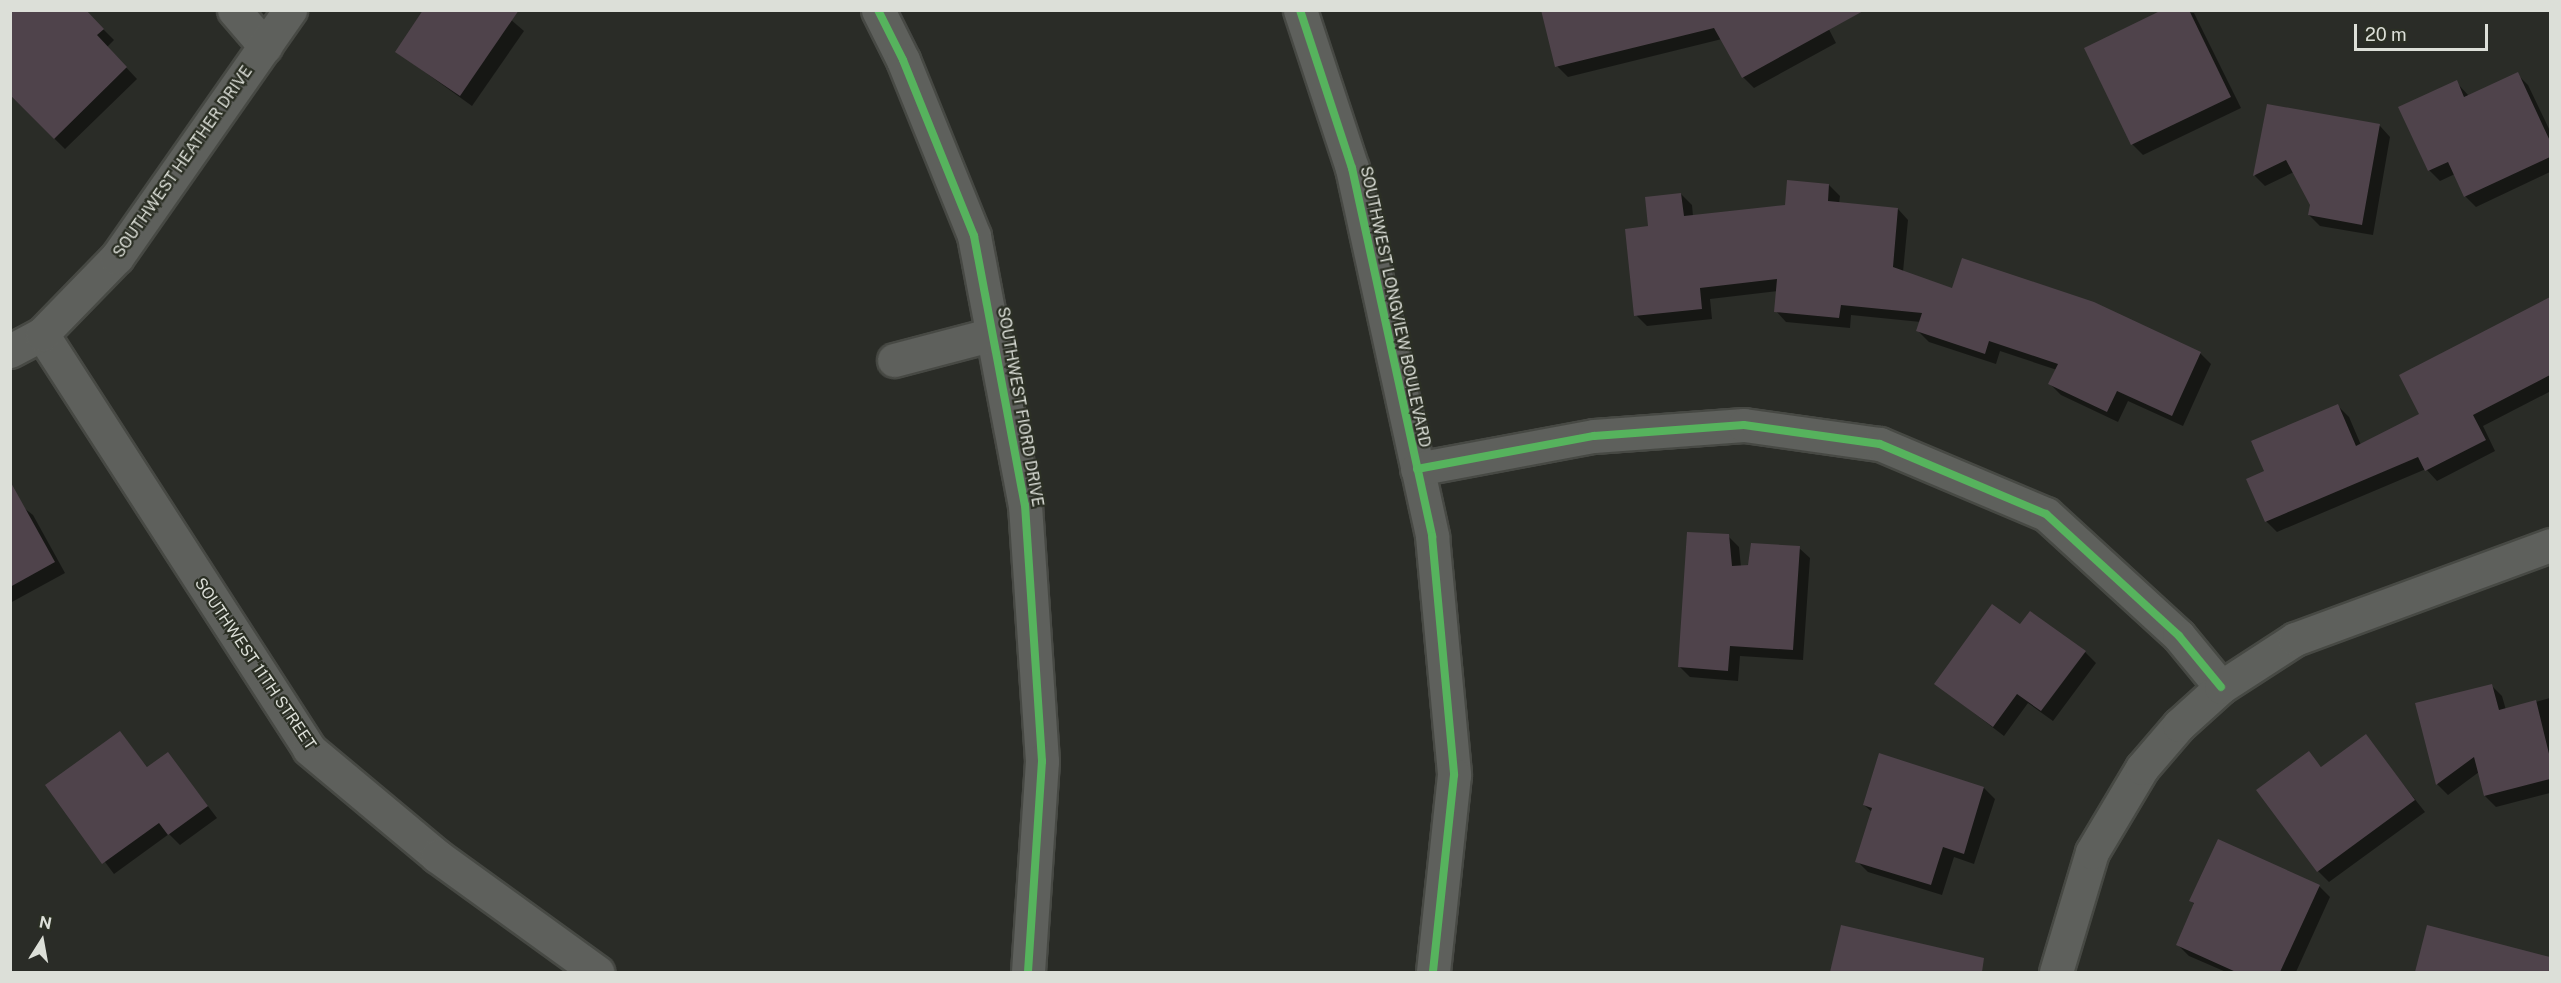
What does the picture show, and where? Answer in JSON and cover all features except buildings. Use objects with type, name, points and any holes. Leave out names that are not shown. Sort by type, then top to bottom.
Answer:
[{"type":"street","points":[[234,10],[265,46]]},
{"type":"street","name":"SOUTHWEST HEATHER DRIVE","points":[[10,351],[42,334],[117,257],[290,10]]},
{"type":"street","name":"SOUTHWEST FIORD DRIVE","points":[[878,10],[903,60],[974,236],[1025,505],[1042,762],[1028,972]]},
{"type":"street","name":"SOUTHWEST LONGVIEW BOULEVARD","points":[[1300,10],[1352,168],[1400,376],[1432,536],[1454,775],[1434,972]]},
{"type":"street","name":"SOUTHWEST 11TH STREET","points":[[42,334],[309,749],[437,856],[597,972]]},
{"type":"street","name":"SOUTHWEST FIORD DRIVE","points":[[894,360],[993,334]]},
{"type":"street","points":[[1417,470],[1594,436],[1744,425],[1880,444],[2046,514],[2179,636],[2221,687]]},
{"type":"street","points":[[2056,972],[2092,852],[2142,768],[2179,725],[2221,687],[2295,639],[2550,544]]},
{"type":"cycle path","points":[[878,10],[903,60],[974,236],[1025,505],[1042,761],[1028,972]]},
{"type":"cycle path","points":[[1300,10],[1352,168],[1432,536],[1454,775],[1433,972]]},
{"type":"cycle path","points":[[1417,469],[1594,436],[1744,425],[1880,444],[2046,514],[2179,636],[2221,687]]}]
